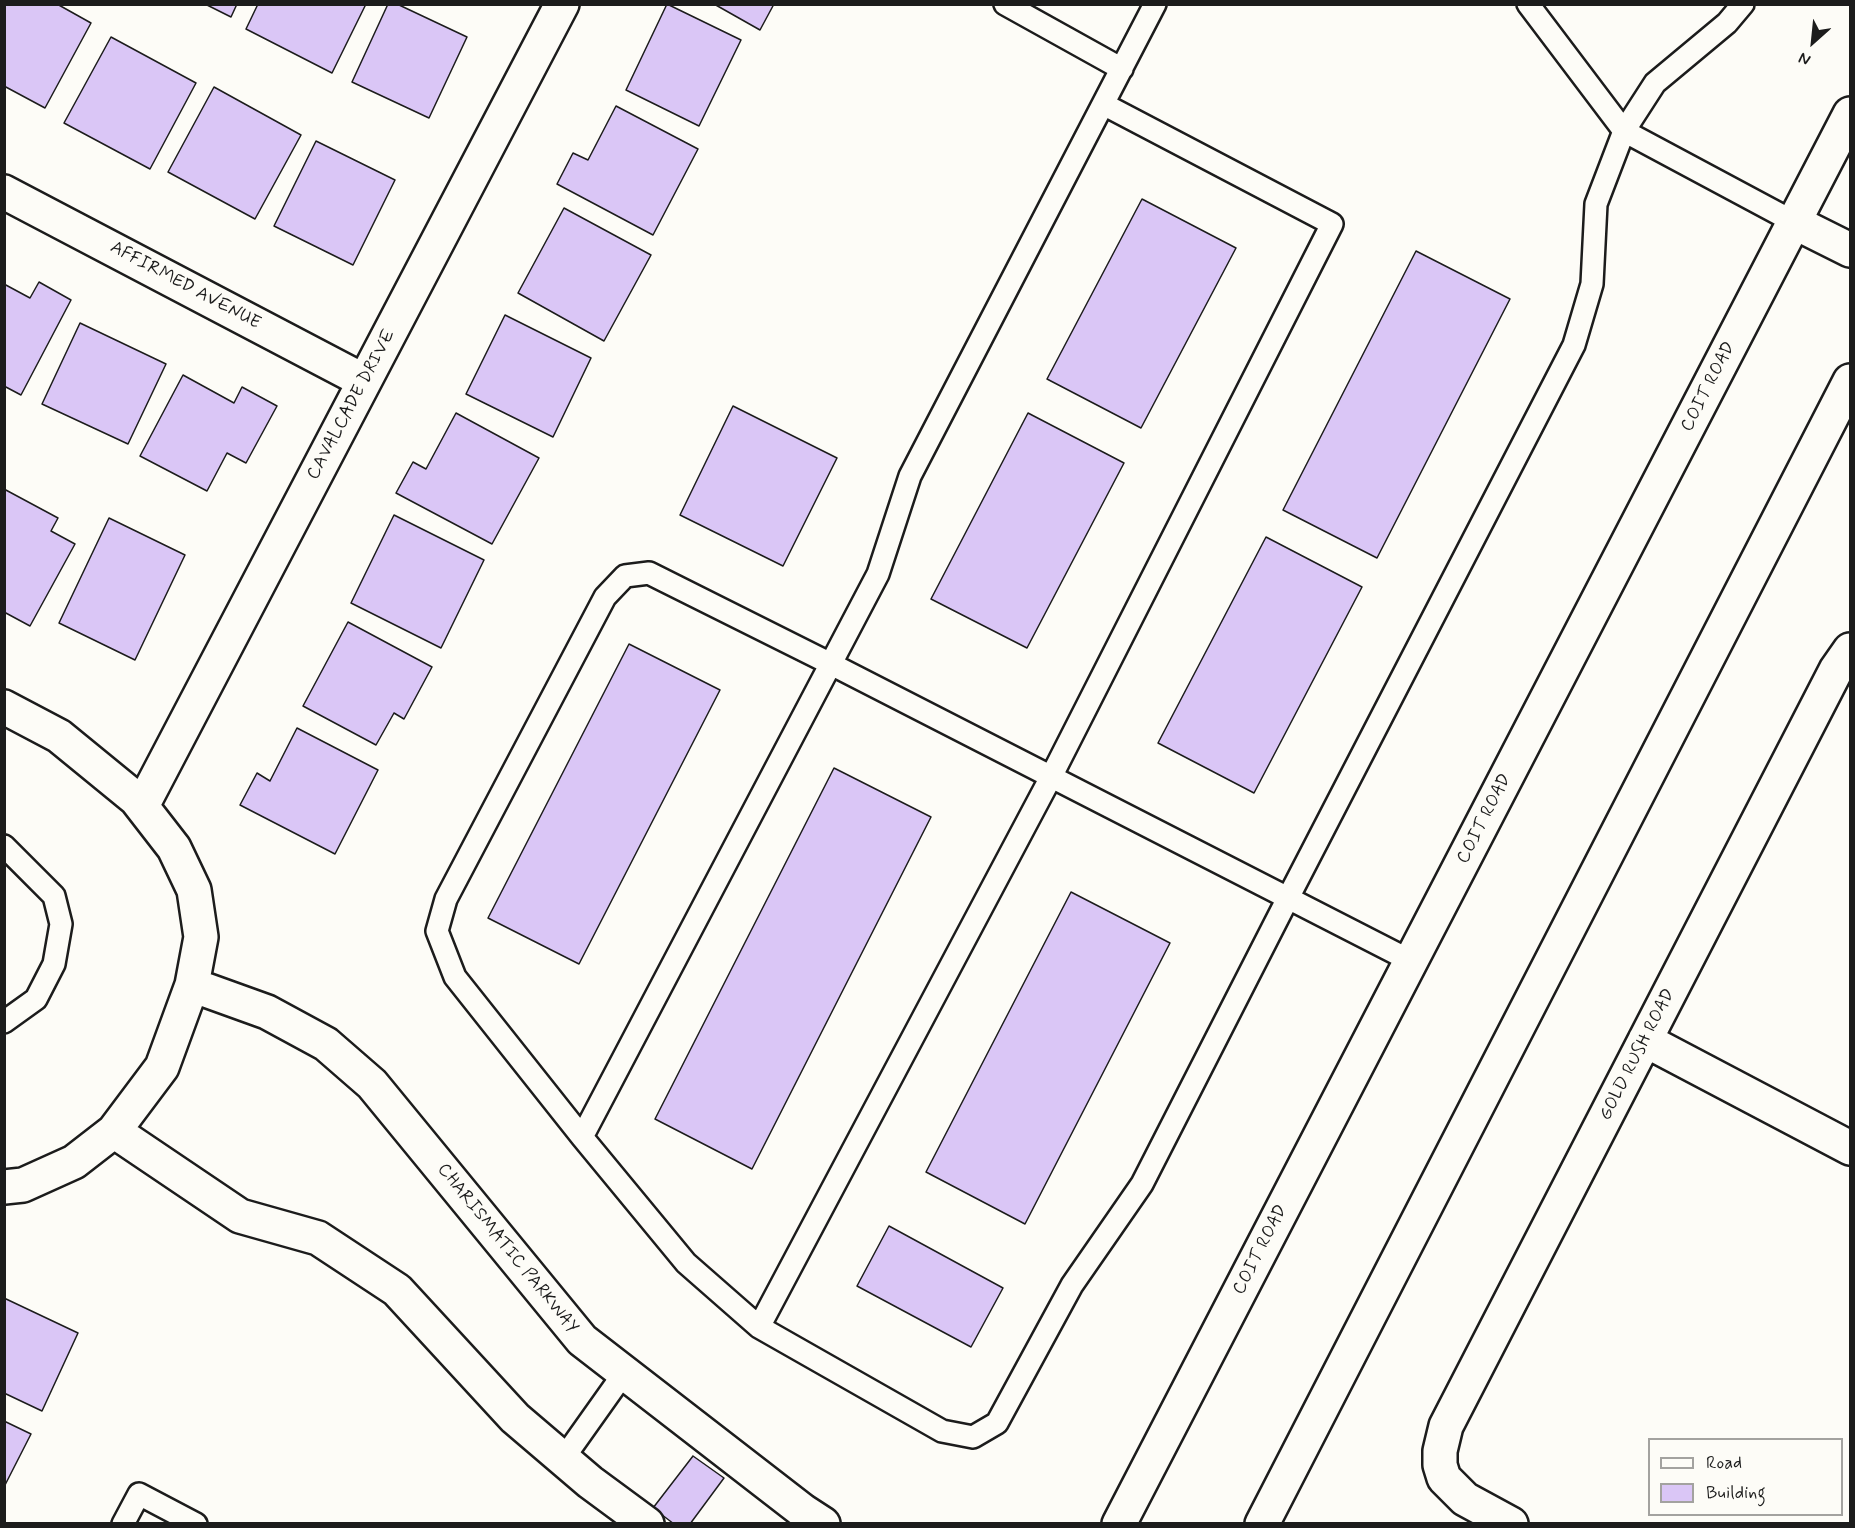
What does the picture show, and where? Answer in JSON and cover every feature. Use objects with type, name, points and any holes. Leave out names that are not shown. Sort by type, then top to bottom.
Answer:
[{"type":"street","name":"CAVALCADE DRIVE","points":[[142,806],[562,4]]},
{"type":"street","name":"COIT ROAD","points":[[1119,1524],[1851,114]]},
{"type":"street","name":"AFFIRMED AVENUE","points":[[4,192],[364,381]]},
{"type":"street","points":[[1794,222],[1851,250]]},
{"type":"street","points":[[1262,1524],[1851,381]]},
{"type":"street","name":"GOLD RUSH ROAD","points":[[1511,1524],[1465,1499],[1452,1488],[1440,1466],[1440,1451],[1446,1426],[1836,670],[1851,650]]},
{"type":"street","points":[[4,707],[59,736],[136,798],[174,848],[194,890],[201,937],[192,985],[162,1067],[114,1131],[74,1162],[23,1185],[4,1187]]},
{"type":"street","name":"CHARISMATIC PARKWAY","points":[[192,985],[267,1011],[326,1044],[372,1084],[582,1340],[807,1519]]},
{"type":"street","points":[[1645,1040],[1851,1148]]},
{"type":"street","points":[[114,1131],[240,1216],[318,1238],[397,1290],[515,1418],[563,1459],[647,1524]]},
{"type":"lane","points":[[1005,4],[1122,69]]},
{"type":"lane","points":[[582,1137],[878,574],[910,476],[1105,105],[1155,4]]},
{"type":"lane","points":[[1528,4],[1624,131],[1794,222]]},
{"type":"lane","points":[[1411,961],[1288,898],[1051,777],[831,664],[649,573],[625,576],[605,597],[446,899],[437,931],[455,977],[686,1263],[759,1327],[942,1431],[973,1437],[997,1423],[1072,1285],[1142,1184],[1288,898],[1574,345],[1592,284],[1596,204],[1624,131],[1655,83],[1727,22],[1743,4]]},
{"type":"lane","points":[[759,1327],[1051,777],[1332,224],[1105,105]]},
{"type":"lane","points":[[4,846],[54,896],[61,924],[54,964],[36,999],[4,1022]]},
{"type":"lane","points":[[563,1459],[624,1373]]},
{"type":"lane","points":[[123,1524],[139,1494],[196,1524]]},
{"type":"building","points":[[4,4],[57,4],[91,23],[45,108],[4,86]]},
{"type":"building","points":[[205,4],[237,4],[231,17]]},
{"type":"building","points":[[258,4],[366,4],[332,73],[246,29]]},
{"type":"building","points":[[388,4],[397,4],[467,37],[429,118],[352,82]]},
{"type":"building","points":[[667,4],[741,40],[699,126],[626,90]]},
{"type":"building","points":[[714,4],[774,4],[760,30]]},
{"type":"building","points":[[111,37],[196,83],[150,169],[64,123]]},
{"type":"building","points":[[214,87],[301,135],[255,219],[168,172]]},
{"type":"building","points":[[616,106],[698,149],[653,235],[557,184],[573,153],[588,160]]},
{"type":"building","points":[[316,141],[395,180],[353,265],[274,226]]},
{"type":"building","points":[[1142,199],[1236,248],[1141,428],[1047,379]]},
{"type":"building","points":[[564,208],[651,255],[604,341],[518,293]]},
{"type":"building","points":[[1416,251],[1510,299],[1377,558],[1283,510]]},
{"type":"building","points":[[39,282],[71,300],[21,395],[4,386],[4,284],[30,298]]},
{"type":"building","points":[[505,315],[591,358],[553,437],[466,394]]},
{"type":"building","points":[[80,323],[166,364],[128,444],[42,404]]},
{"type":"building","points":[[183,375],[234,403],[242,387],[277,406],[246,463],[227,453],[207,491],[140,456]]},
{"type":"building","points":[[733,406],[837,458],[783,566],[680,515]]},
{"type":"building","points":[[456,413],[539,458],[492,544],[396,493],[413,462],[426,469]]},
{"type":"building","points":[[1028,413],[1124,463],[1027,648],[931,599]]},
{"type":"building","points":[[4,489],[58,518],[51,531],[75,544],[30,626],[4,612]]},
{"type":"building","points":[[394,515],[484,560],[441,648],[351,603]]},
{"type":"building","points":[[109,518],[185,555],[135,660],[59,623]]},
{"type":"building","points":[[1266,537],[1362,587],[1254,793],[1158,743]]},
{"type":"building","points":[[348,622],[432,667],[404,719],[394,713],[376,745],[303,706]]},
{"type":"building","points":[[629,644],[720,690],[579,964],[488,918]]},
{"type":"building","points":[[297,728],[378,770],[335,854],[240,805],[257,773],[270,781]]},
{"type":"building","points":[[834,768],[931,817],[752,1169],[655,1119]]},
{"type":"building","points":[[1071,892],[1170,943],[1025,1224],[926,1172]]},
{"type":"building","points":[[889,1226],[1003,1288],[971,1347],[857,1286]]},
{"type":"building","points":[[4,1298],[78,1333],[42,1411],[4,1393]]},
{"type":"building","points":[[4,1421],[31,1434],[4,1487]]},
{"type":"building","points":[[693,1456],[724,1478],[690,1524],[674,1524],[653,1508]]}]
